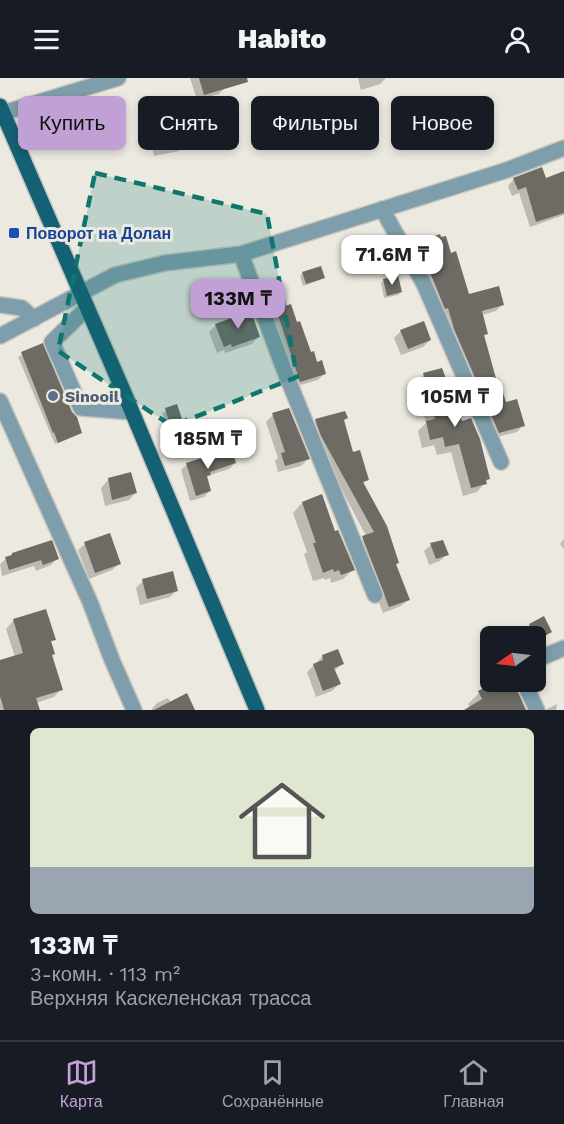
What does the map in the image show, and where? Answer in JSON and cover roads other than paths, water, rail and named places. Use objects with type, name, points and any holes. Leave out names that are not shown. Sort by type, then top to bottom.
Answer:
[{"type":"main road","points":[[2,109],[131,412],[253,708]]},
{"type":"street","points":[[2,109],[118,78]]},
{"type":"street","points":[[131,412],[81,408],[52,342],[84,302],[115,275],[165,263],[241,254],[507,170],[564,148]]},
{"type":"street","points":[[382,209],[424,284],[501,462]]},
{"type":"street","points":[[241,254],[285,372],[375,595]]},
{"type":"street","points":[[0,336],[34,319],[84,302]]},
{"type":"street","points":[[1,305],[22,308],[34,319]]},
{"type":"street","points":[[0,401],[90,602],[112,660],[135,710]]},
{"type":"street","points":[[546,656],[564,648]]},
{"type":"street","points":[[528,692],[537,710]]},
{"type":"place","name":"Поворот на Долан","points":[[14,233]]},
{"type":"place","name":"Sinooil","points":[[53,396]]}]
